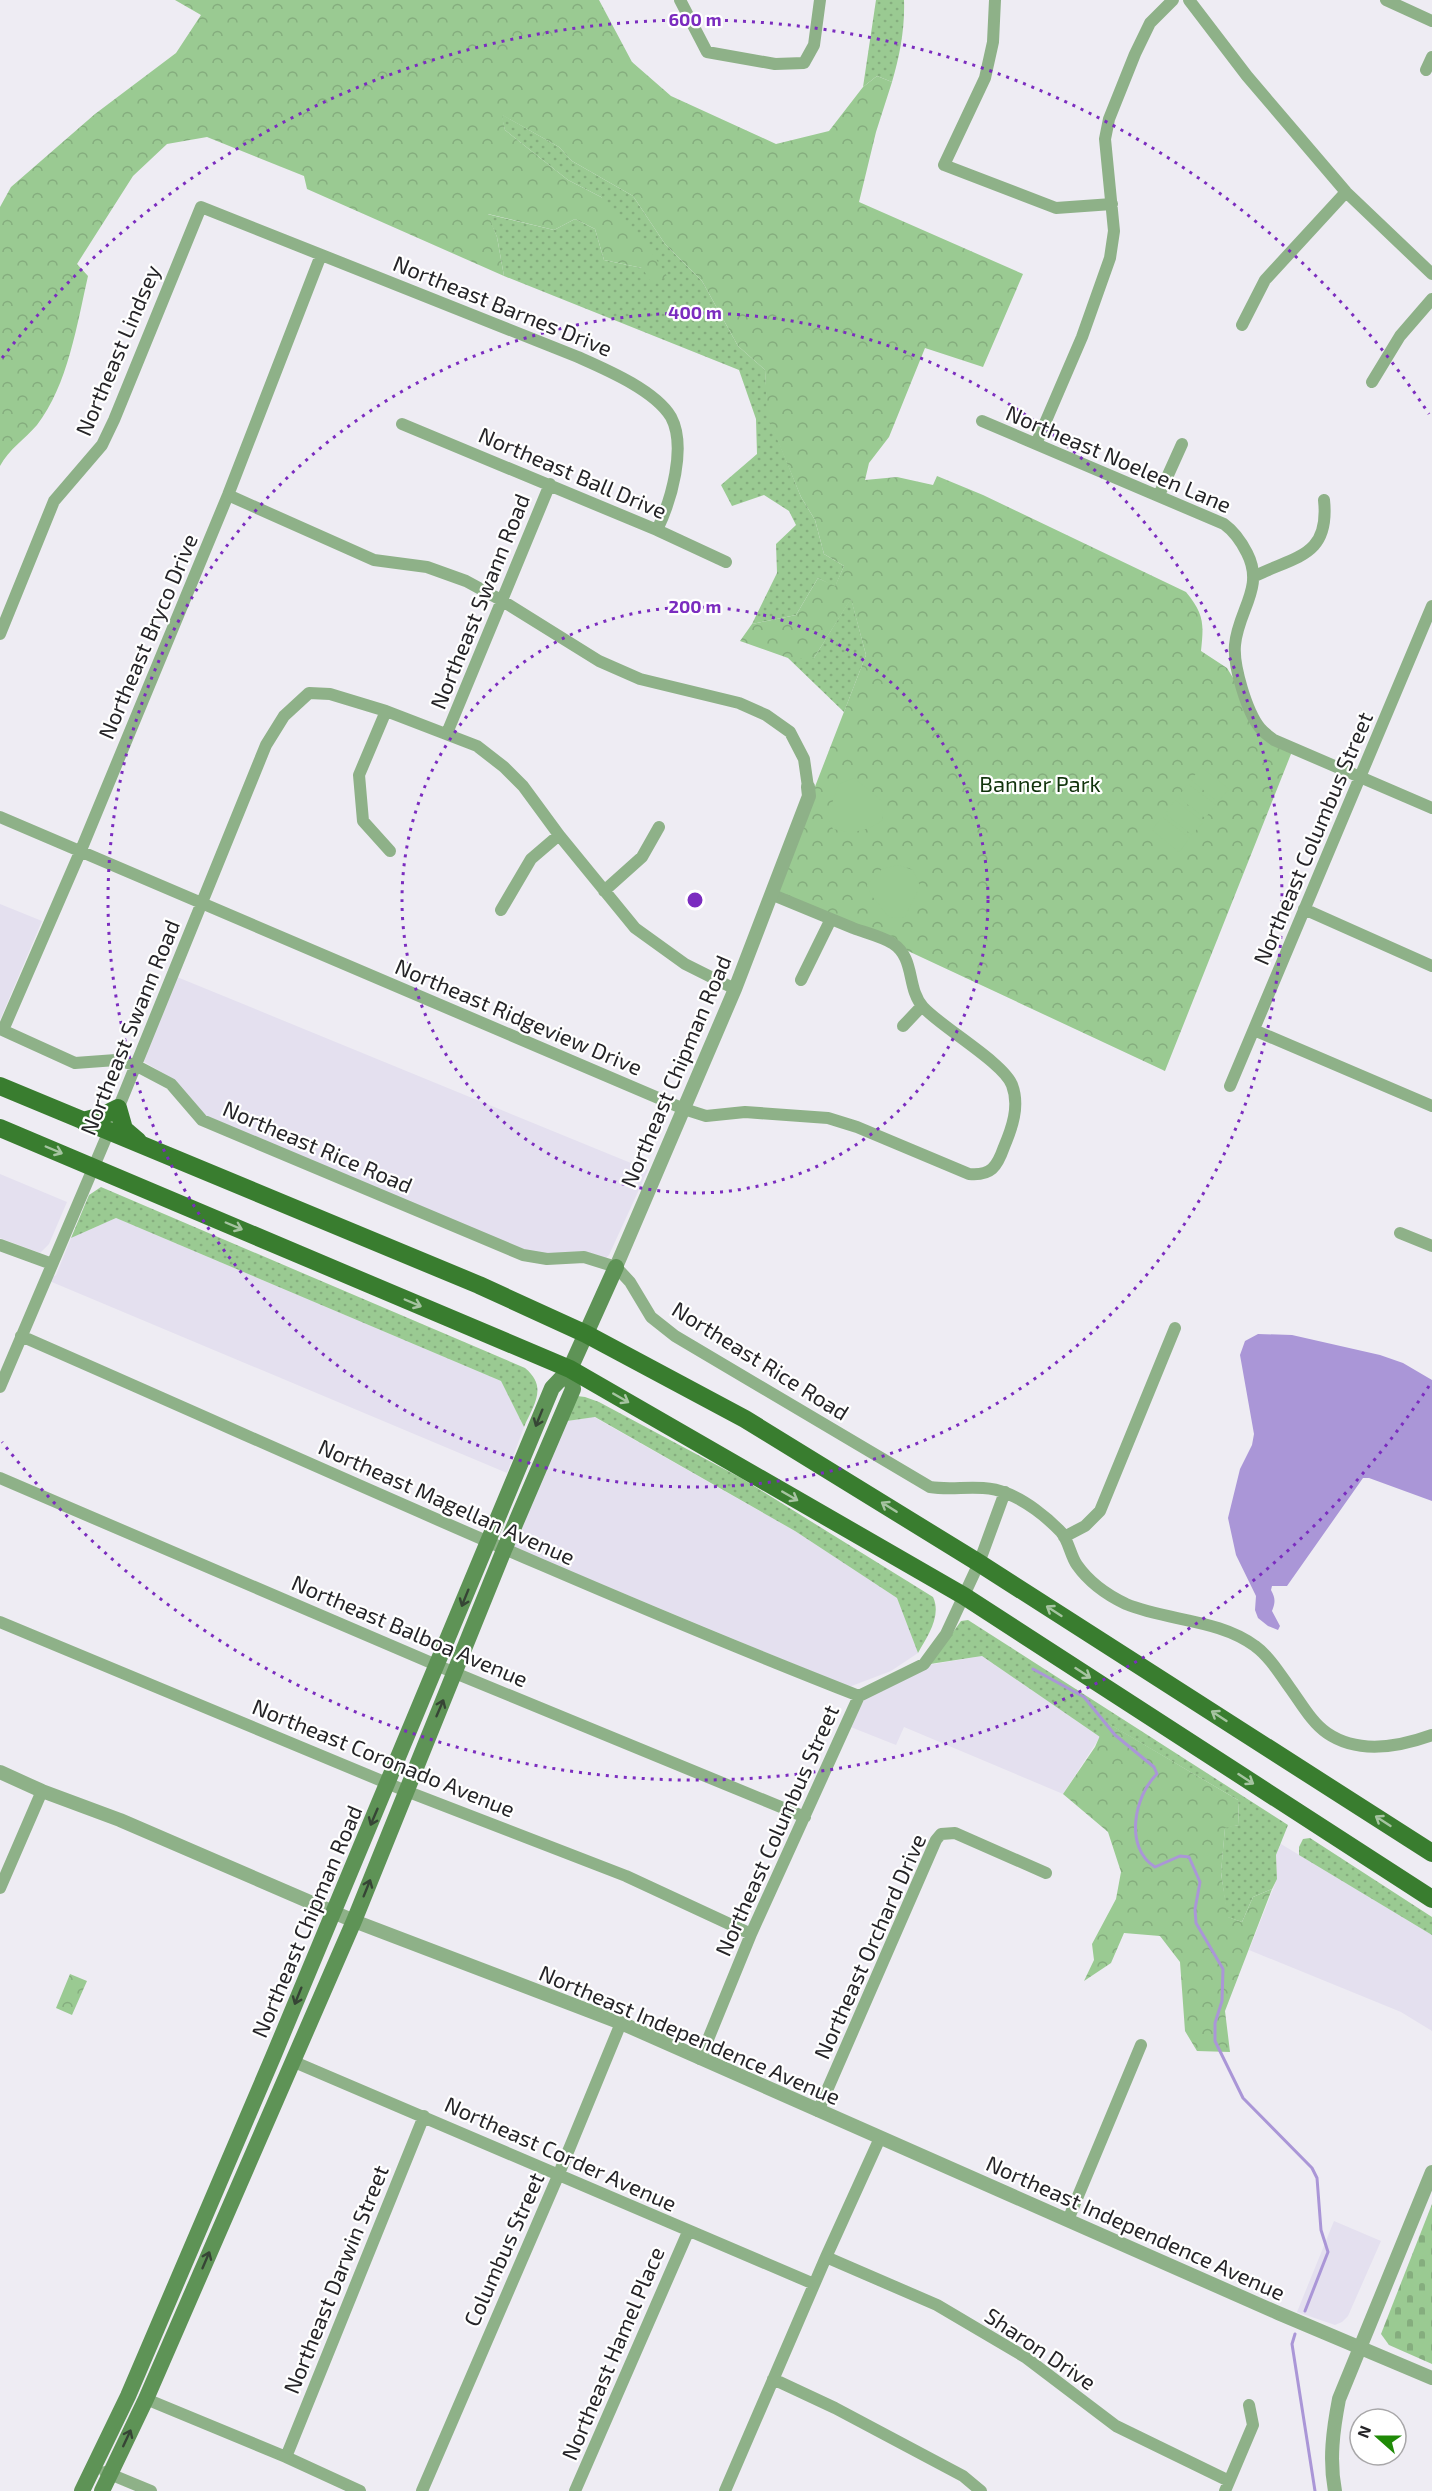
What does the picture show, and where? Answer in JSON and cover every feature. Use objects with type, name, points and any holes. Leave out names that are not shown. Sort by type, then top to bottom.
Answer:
[{"type":"main road","points":[[0,1086],[478,1285],[586,1334],[745,1419],[979,1563],[1432,1853]]},
{"type":"main road","points":[[83,1121],[102,1116],[118,1108],[124,1129],[141,1145]]},
{"type":"main road","points":[[0,1128],[570,1369],[964,1596],[1432,1899]]},
{"type":"main road","name":"Northeast Chipman Road","points":[[102,2491],[102,2471],[130,2393],[389,1784],[519,1466],[552,1388],[570,1369],[616,1268]]},
{"type":"main road","name":"Northeast Chipman Road","points":[[82,2491],[102,2471],[146,2399],[354,1921],[504,1550],[573,1389],[570,1369]]},
{"type":"main road","points":[[519,1466],[537,1472]]},
{"type":"main road","points":[[240,2183],[245,2157],[279,2071],[281,2061],[274,2055]]},
{"type":"street","points":[[680,0],[707,52],[775,64],[804,63],[814,45],[820,0]]},
{"type":"street","points":[[995,0],[993,42],[985,78],[944,165],[1056,208],[1112,204]]},
{"type":"street","points":[[1036,444],[1082,337],[1110,258],[1114,231],[1105,139],[1109,118],[1150,23],[1173,0]]},
{"type":"street","points":[[1189,0],[1246,76],[1346,192],[1432,274]]},
{"type":"street","points":[[1386,0],[1432,21]]},
{"type":"street","points":[[1426,70],[1432,57]]},
{"type":"street","points":[[1242,324],[1265,280],[1346,192]]},
{"type":"street","name":"Northeast Barnes Drive","points":[[201,207],[578,357],[614,373],[646,392],[669,415],[676,437],[674,487],[657,530]]},
{"type":"street","name":"Northeast Lindsey","points":[[0,634],[54,501],[102,445],[114,420],[201,207]]},
{"type":"street","name":"Northeast Bryco Drive","points":[[1,1030],[81,850],[228,495],[321,255]]},
{"type":"street","points":[[1372,382],[1400,336],[1432,299]]},
{"type":"street","name":"Northeast Noeleen Lane","points":[[982,422],[1224,524],[1233,530],[1253,564],[1255,576]]},
{"type":"street","name":"Northeast Ball Drive","points":[[402,424],[550,484],[726,562]]},
{"type":"street","points":[[1159,495],[1182,444]]},
{"type":"street","name":"Northeast Swann Road","points":[[447,734],[550,484]]},
{"type":"street","points":[[228,495],[374,560],[427,567],[466,581],[599,661],[640,679],[739,703],[766,715],[790,732],[804,759],[808,786]]},
{"type":"street","points":[[1324,500],[1324,527],[1314,546],[1297,560],[1255,576],[1235,644],[1236,664],[1252,716],[1261,729],[1274,740],[1432,808]]},
{"type":"street","name":"Northeast Columbus Street","points":[[1230,1086],[1432,606]]},
{"type":"street","name":"Northeast Swann Road","points":[[0,1387],[109,1131],[266,745],[284,716],[309,693],[330,694],[386,711]]},
{"type":"street","points":[[390,850],[363,821],[359,775],[386,711],[477,746],[504,767],[523,786],[559,835],[635,928],[685,964],[735,989]]},
{"type":"street","name":"Northeast Chipman Road","points":[[616,1268],[773,895],[809,796],[808,786]]},
{"type":"street","name":"Northeast Ridgeview Drive","points":[[0,817],[684,1109],[706,1116],[745,1112],[828,1118],[857,1127],[969,1174],[982,1175],[991,1171],[999,1163],[1011,1129],[1015,1113],[1012,1084],[995,1065],[922,1006]]},
{"type":"street","points":[[604,891],[642,856],[658,827]]},
{"type":"street","points":[[501,910],[531,859],[559,835]]},
{"type":"street","points":[[773,895],[893,944],[908,960],[915,991],[922,1006],[903,1026]]},
{"type":"street","points":[[1304,909],[1432,966]]},
{"type":"street","points":[[801,980],[831,919]]},
{"type":"street","name":"Northeast Rice Road","points":[[1,1030],[75,1063],[116,1060],[135,1065],[171,1084],[202,1120],[523,1255],[547,1259],[584,1257],[616,1268],[630,1282],[651,1317],[675,1336],[930,1487],[950,1490],[973,1486],[1005,1492],[1023,1502],[1064,1537],[1077,1565],[1096,1586],[1127,1604],[1234,1634],[1256,1647],[1279,1672],[1309,1715],[1326,1733],[1346,1742],[1372,1748],[1409,1744],[1432,1735]]},
{"type":"street","points":[[1254,1030],[1432,1106]]},
{"type":"street","points":[[1400,1233],[1432,1246]]},
{"type":"street","points":[[0,1245],[52,1264]]},
{"type":"street","points":[[1064,1537],[1085,1526],[1100,1512],[1175,1328]]},
{"type":"street","name":"Northeast Magellan Avenue","points":[[21,1336],[504,1550],[698,1633],[859,1696]]},
{"type":"street","name":"Northeast Balboa Avenue","points":[[0,1478],[455,1673],[805,1817]]},
{"type":"street","name":"Northeast Columbus Street","points":[[700,2059],[751,1934],[859,1696],[924,1664],[946,1634],[979,1563],[1005,1492]]},
{"type":"street","name":"Northeast Coronado Avenue","points":[[0,1622],[406,1791],[626,1876],[751,1934]]},
{"type":"street","name":"Northeast Independence Avenue","points":[[0,1772],[42,1791],[120,1820],[354,1921],[621,2023],[1432,2378]]},
{"type":"street","points":[[0,1888],[42,1791]]},
{"type":"street","name":"Northeast Orchard Drive","points":[[818,2111],[936,1840],[941,1834],[955,1833],[1046,1873]]},
{"type":"street","name":"Columbus Street","points":[[422,2491],[558,2176],[621,2023]]},
{"type":"street","points":[[1068,2220],[1141,2045]]},
{"type":"street","name":"Northeast Corder Avenue","points":[[292,2061],[814,2284]]},
{"type":"street","name":"Northeast Darwin Street","points":[[286,2457],[424,2116]]},
{"type":"street","points":[[725,2491],[880,2138]]},
{"type":"street","points":[[1335,2491],[1332,2476],[1332,2435],[1339,2399],[1432,2172]]},
{"type":"street","name":"Northeast Hamel Place","points":[[575,2491],[688,2232]]},
{"type":"street","name":"Sharon Drive","points":[[826,2257],[937,2305],[1025,2357],[1116,2426],[1227,2486]]},
{"type":"street","points":[[773,2379],[835,2408],[963,2476],[981,2491]]},
{"type":"street","points":[[146,2399],[286,2457],[360,2491]]},
{"type":"street","points":[[1227,2486],[1253,2425],[1249,2405]]},
{"type":"street","points":[[102,2471],[151,2491]]},
{"type":"shaded area","points":[[0,904],[42,921],[0,1020]]},
{"type":"shaded area","points":[[177,977],[648,1170],[609,1255],[606,1258],[534,1255],[204,1115],[166,1075],[143,1061]]},
{"type":"shaded area","points":[[0,1174],[67,1202],[49,1244],[40,1253],[0,1238]]},
{"type":"shaded area","points":[[116,1218],[501,1381],[524,1427],[507,1473],[47,1280],[56,1275],[71,1238]]},
{"type":"shaded area","points":[[1258,1334],[1292,1335],[1380,1355],[1403,1363],[1432,1380],[1432,1501],[1369,1478],[1363,1478],[1287,1586],[1272,1586],[1274,1606],[1272,1611],[1280,1626],[1278,1630],[1258,1618],[1255,1610],[1256,1596],[1236,1555],[1228,1518],[1240,1469],[1252,1445],[1254,1434],[1240,1355],[1245,1341]]},
{"type":"shaded area","points":[[594,1417],[795,1531],[897,1598],[918,1653],[891,1671],[849,1687],[510,1546],[560,1422]]},
{"type":"shaded area","points":[[982,1656],[1100,1737],[1063,1794],[904,1727],[896,1745],[843,1724],[864,1697],[923,1666]]},
{"type":"shaded area","points":[[1281,1844],[1432,1935],[1432,2031],[1401,2012],[1249,1950],[1277,1879],[1276,1855]]},
{"type":"shaded area","points":[[1334,2221],[1381,2241],[1348,2316],[1335,2325],[1297,2312]]},
{"type":"green space","name":"Banner Park","points":[[175,0],[599,0],[632,62],[671,96],[776,144],[829,131],[863,87],[877,76],[892,82],[876,132],[859,202],[1023,274],[983,367],[925,348],[889,437],[869,463],[865,480],[897,477],[933,485],[937,476],[983,495],[1186,592],[1201,619],[1201,651],[1227,668],[1247,701],[1253,716],[1293,749],[1165,1071],[893,944],[773,895],[866,655],[851,599],[814,658],[788,658],[740,641],[752,624],[796,615],[818,578],[835,586],[844,566],[824,554],[815,520],[801,497],[767,415],[765,370],[738,346],[702,281],[665,244],[633,196],[572,161],[559,147],[502,115],[505,130],[568,180],[601,197],[652,253],[667,276],[653,285],[642,268],[604,260],[595,229],[575,219],[554,230],[488,214],[497,237],[504,276],[307,189],[304,176],[207,137],[167,144],[133,176],[77,264],[88,276],[64,373],[48,409],[37,425],[12,449],[0,466],[0,207],[11,187],[95,114],[176,53],[201,15]]},
{"type":"green space","points":[[876,0],[904,0],[904,21],[892,82],[877,76],[863,87]]},
{"type":"green space","points":[[501,114],[559,147],[572,161],[633,196],[665,244],[702,281],[738,346],[765,370],[768,415],[801,497],[815,520],[824,554],[844,566],[835,587],[818,578],[796,615],[752,624],[777,573],[776,544],[796,525],[789,511],[764,495],[732,506],[721,485],[757,454],[756,419],[739,370],[504,276],[497,237],[487,214],[554,230],[575,219],[595,229],[604,260],[642,268],[601,197],[568,180],[505,130]]},
{"type":"green space","points":[[851,598],[866,655],[844,712],[788,658],[814,658]]},
{"type":"green space","points":[[1201,767],[1229,789],[1218,802],[1191,780]]},
{"type":"green space","points":[[854,778],[881,800],[883,820],[859,831],[833,829],[827,817],[839,784]]},
{"type":"green space","points":[[1188,784],[1216,805],[1205,818],[1178,797]]},
{"type":"green space","points":[[1175,800],[1203,822],[1192,835],[1165,814]]},
{"type":"green space","points":[[1162,817],[1190,838],[1179,852],[1152,830]]},
{"type":"green space","points":[[898,865],[913,870],[920,886],[905,917],[890,918],[871,895],[867,885],[882,869]]},
{"type":"green space","points":[[101,1187],[525,1368],[536,1382],[537,1396],[524,1427],[501,1381],[116,1218],[71,1238],[89,1195]]},
{"type":"green space","points":[[577,1396],[599,1402],[741,1478],[933,1597],[935,1619],[918,1653],[897,1598],[795,1531],[595,1417],[560,1422]]},
{"type":"green space","points":[[968,1620],[1288,1825],[1276,1855],[1277,1879],[1272,1889],[1253,1897],[1242,1922],[1227,1917],[1221,1872],[1225,1827],[1239,1825],[1238,1800],[1107,1723],[1100,1737],[982,1656],[930,1664],[961,1621]]},
{"type":"green space","points":[[1106,1722],[1238,1800],[1239,1825],[1225,1828],[1221,1873],[1228,1917],[1242,1922],[1253,1897],[1272,1889],[1225,2011],[1230,2052],[1197,2051],[1185,2031],[1180,1962],[1160,1936],[1124,1933],[1111,1963],[1084,1981],[1094,1960],[1092,1944],[1116,1899],[1121,1872],[1108,1832],[1063,1794],[1095,1747]]},
{"type":"green space","points":[[1310,1838],[1432,1917],[1432,1935],[1299,1855],[1299,1847],[1303,1839]]},
{"type":"green space","points":[[70,1974],[87,1981],[72,2015],[56,2008]]},
{"type":"green space","points":[[1432,2204],[1432,2364],[1389,2345],[1381,2334]]},
{"type":"waterway","points":[[1033,1669],[1084,1697],[1115,1735],[1154,1767],[1157,1774],[1149,1784],[1138,1808],[1136,1835],[1139,1848],[1145,1858],[1155,1867],[1180,1856],[1189,1857],[1200,1882],[1195,1909],[1196,1923],[1223,1969],[1222,2001],[1215,2023],[1215,2041],[1243,2098],[1312,2168],[1317,2178],[1321,2230],[1328,2252],[1305,2311]]},
{"type":"waterway","points":[[1295,2334],[1292,2344],[1315,2491]]}]
